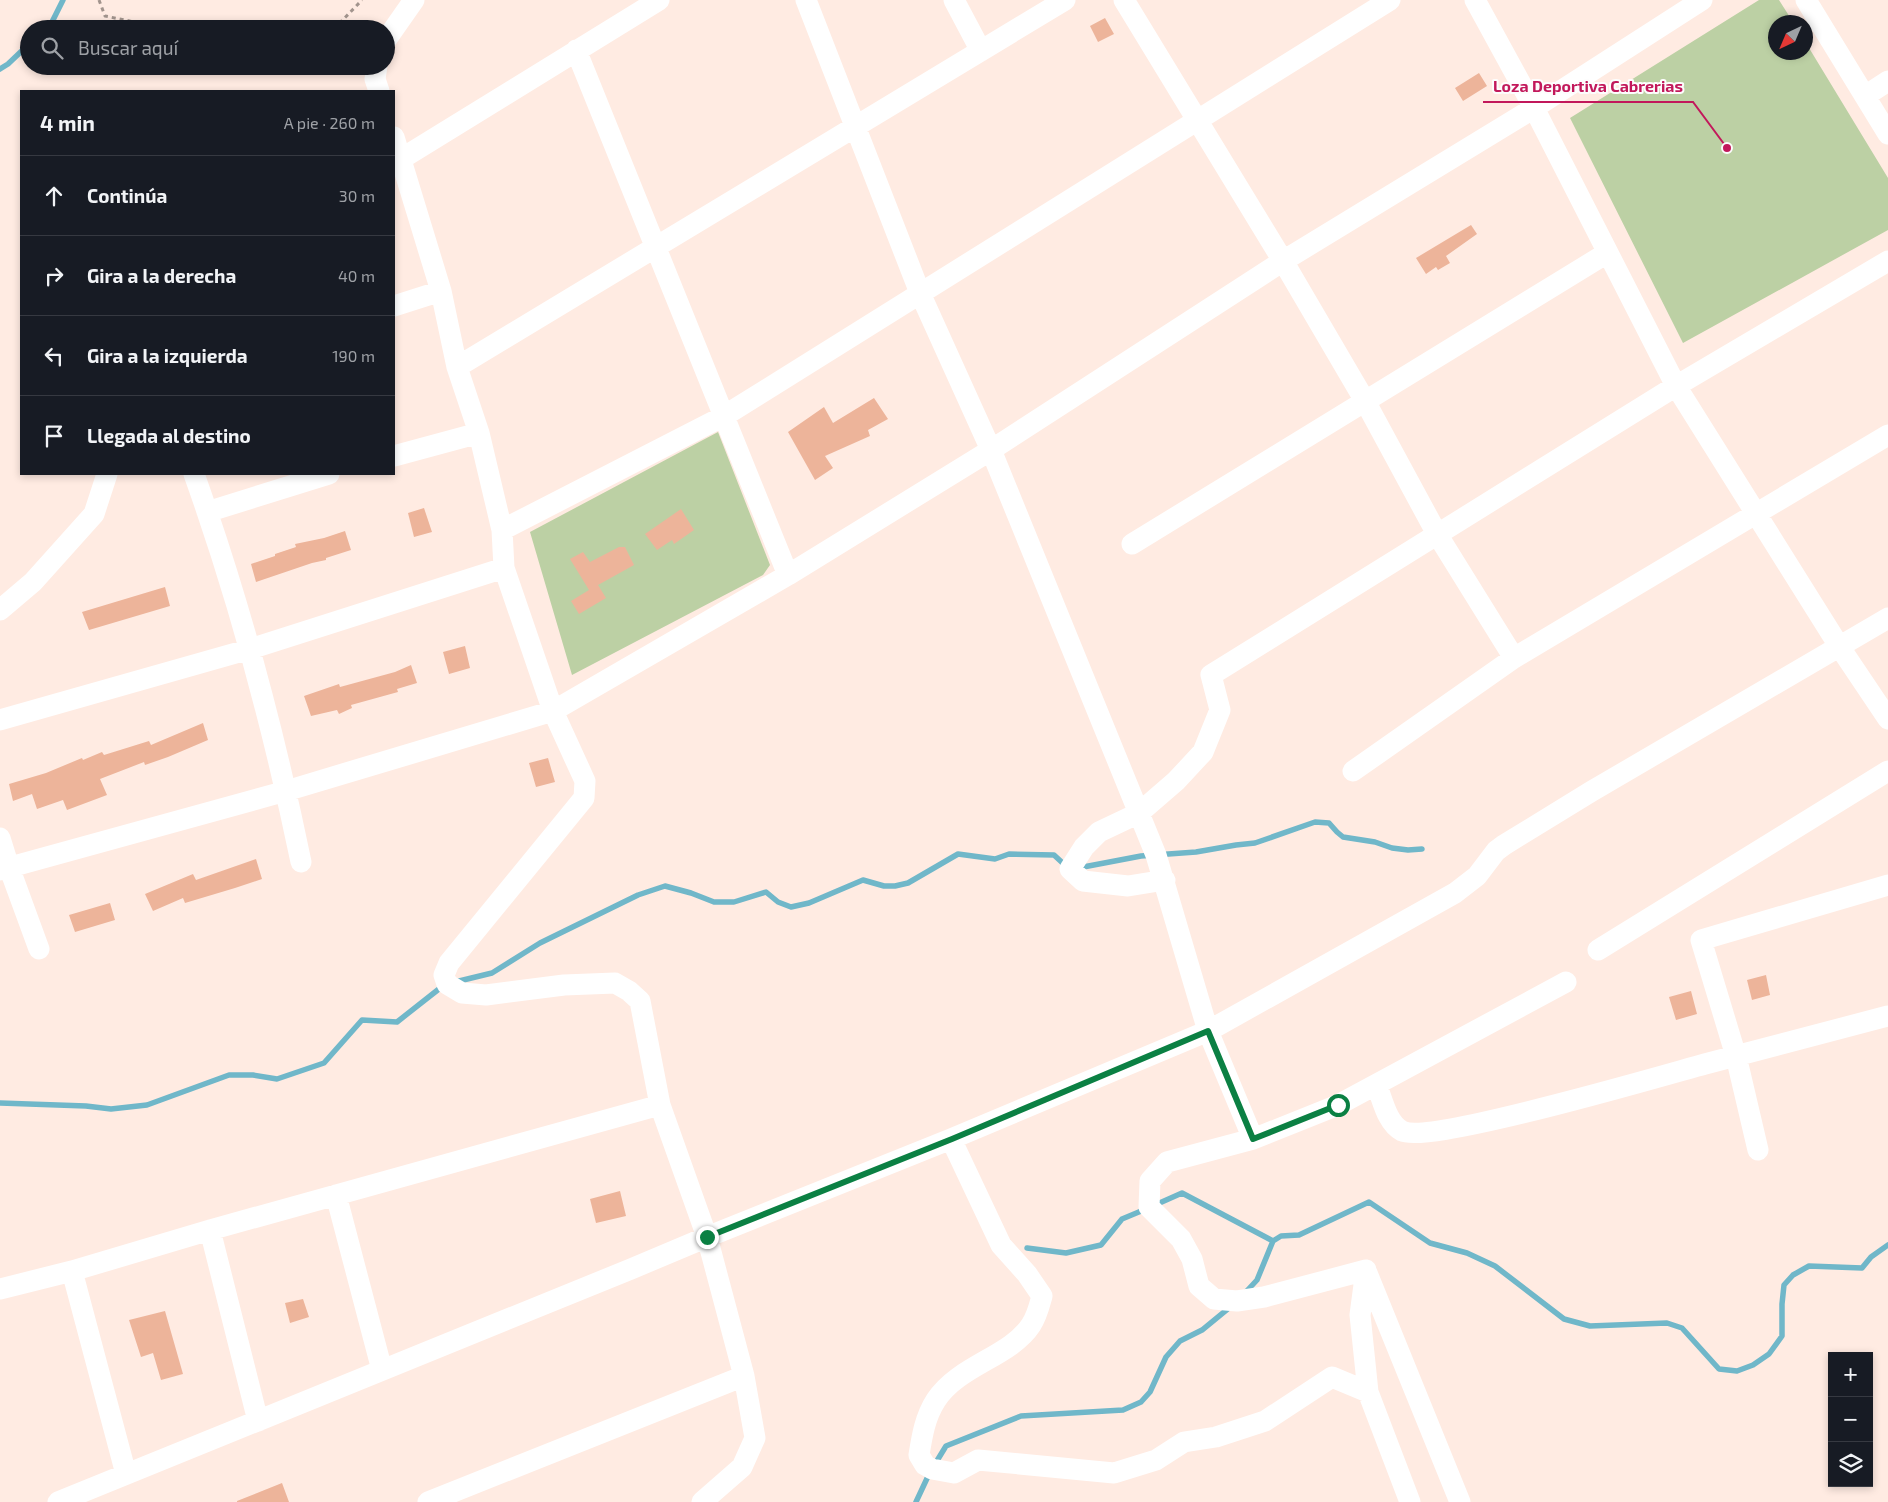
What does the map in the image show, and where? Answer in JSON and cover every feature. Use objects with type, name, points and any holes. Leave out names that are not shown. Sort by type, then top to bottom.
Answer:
[{"type":"street","points":[[395,27],[414,0]]},
{"type":"street","points":[[401,159],[659,0]]},
{"type":"street","points":[[806,0],[920,293],[991,450],[1139,813],[1165,880],[1208,1031],[1253,1139]]},
{"type":"street","points":[[954,0],[981,50]]},
{"type":"street","points":[[457,367],[1065,0]]},
{"type":"street","points":[[1124,0],[1283,261],[1365,401],[1437,534],[1514,658]]},
{"type":"street","points":[[502,530],[724,416],[1390,0]]},
{"type":"street","points":[[1475,0],[1534,108],[1676,386],[1839,646],[1888,720]]},
{"type":"street","points":[[4,869],[286,791],[553,711],[788,575],[991,450],[1283,261],[1534,108],[1702,0]]},
{"type":"street","points":[[1806,0],[1888,134]]},
{"type":"street","points":[[576,50],[788,575]]},
{"type":"street","points":[[376,75],[375,79],[379,90]]},
{"type":"street","points":[[1864,96],[1888,81]]},
{"type":"street","points":[[395,139],[441,291],[457,367],[479,433],[502,530],[504,568],[553,711],[585,781],[584,798],[449,963],[444,975],[447,984],[462,993],[486,995],[572,984],[615,984],[630,991],[640,1001],[660,1105],[707,1237],[744,1376],[755,1438],[742,1467],[702,1502]]},
{"type":"street","points":[[1132,544],[1607,253]]},
{"type":"street","points":[[1165,880],[1128,886],[1083,881],[1070,869],[1084,847],[1099,832],[1139,813],[1176,781],[1202,752],[1220,710],[1211,675],[1676,386],[1888,261]]},
{"type":"street","points":[[395,306],[441,291]]},
{"type":"street","points":[[395,456],[479,433]]},
{"type":"street","points":[[1353,771],[1514,658],[1888,435]]},
{"type":"street","points":[[0,610],[33,582],[94,514],[107,475]]},
{"type":"street","points":[[194,475],[250,649],[286,791],[301,862]]},
{"type":"street","points":[[207,512],[326,475]]},
{"type":"street","points":[[0,720],[250,649],[504,568]]},
{"type":"street","points":[[58,1502],[952,1139],[1208,1031],[1455,893],[1476,876],[1496,851],[1504,845],[1592,791],[1888,618]]},
{"type":"street","points":[[1598,950],[1888,771]]},
{"type":"street","points":[[0,838],[4,869],[39,949]]},
{"type":"street","points":[[1758,1150],[1736,1056],[1701,940],[1888,885]]},
{"type":"street","points":[[1366,1270],[1264,1297],[1237,1301],[1214,1299],[1199,1286],[1192,1259],[1181,1239],[1149,1207],[1150,1181],[1167,1162],[1220,1146],[1253,1139],[1338,1105],[1377,1086],[1566,982]]},
{"type":"street","points":[[1377,1086],[1391,1121],[1403,1131],[1419,1133],[1458,1127],[1532,1110],[1888,1016]]},
{"type":"street","points":[[0,1289],[72,1271],[210,1230],[660,1105]]},
{"type":"street","points":[[952,1139],[1000,1245],[1027,1274],[1042,1296],[1038,1313],[1030,1326],[1013,1343],[957,1378],[936,1400],[924,1425],[919,1454],[925,1466],[954,1473],[978,1460],[1114,1473],[1156,1460],[1184,1442],[1216,1437],[1265,1421],[1332,1377],[1368,1392]]},
{"type":"street","points":[[336,1195],[382,1370]]},
{"type":"street","points":[[210,1230],[258,1421]]},
{"type":"street","points":[[1366,1270],[1360,1315],[1368,1392],[1410,1502]]},
{"type":"street","points":[[1366,1270],[1460,1502]]},
{"type":"street","points":[[72,1271],[126,1474]]},
{"type":"street","points":[[428,1502],[744,1376]]},
{"type":"path","points":[[99,0],[106,16],[125,20]]},
{"type":"path","points":[[343,20],[362,0]]},
{"type":"green space","points":[[1759,0],[1779,0],[1789,15],[1768,15],[1768,60],[1813,60],[1813,55],[1888,178],[1888,230],[1683,343],[1570,118]]},
{"type":"green space","points":[[718,432],[770,565],[763,575],[572,675],[530,532]]},
{"type":"building","points":[[1105,18],[1114,34],[1098,42],[1090,26]]},
{"type":"building","points":[[1479,73],[1487,86],[1463,101],[1455,88]]},
{"type":"building","points":[[1471,225],[1477,234],[1446,256],[1450,263],[1438,270],[1436,267],[1426,274],[1416,258]]},
{"type":"building","points":[[874,398],[888,419],[868,430],[870,436],[825,456],[833,468],[815,480],[788,432],[824,407],[833,423]]},
{"type":"building","points":[[424,508],[432,532],[414,537],[408,513]]},
{"type":"building","points":[[681,509],[694,530],[674,544],[672,540],[657,550],[645,534]]},
{"type":"building","points":[[345,531],[351,550],[256,582],[251,564],[296,547],[295,544]]},
{"type":"building","points":[[619,547],[625,547],[634,565],[598,585],[606,598],[579,614],[571,601],[589,590],[570,559],[583,552],[590,562]]},
{"type":"building","points":[[165,587],[170,606],[89,630],[82,612]]},
{"type":"building","points":[[465,646],[470,668],[449,674],[443,652]]},
{"type":"building","points":[[411,665],[417,683],[397,689],[398,692],[351,705],[352,708],[339,714],[337,710],[311,716],[304,696],[339,684],[340,687],[395,672]]},
{"type":"building","points":[[203,723],[208,740],[168,757],[145,765],[144,762],[100,779],[107,795],[67,810],[63,800],[37,809],[32,794],[13,801],[9,784],[46,773],[102,752],[104,755],[149,741],[151,745]]},
{"type":"building","points":[[548,758],[555,782],[536,787],[529,763]]},
{"type":"building","points":[[256,859],[262,879],[235,888],[185,903],[183,898],[153,911],[145,894],[193,874],[196,880]]},
{"type":"building","points":[[110,903],[115,920],[75,932],[69,915]]},
{"type":"building","points":[[1766,975],[1770,995],[1752,1000],[1747,980]]},
{"type":"building","points":[[1691,991],[1697,1014],[1676,1020],[1669,997]]},
{"type":"building","points":[[620,1191],[626,1216],[596,1223],[590,1199]]},
{"type":"building","points":[[303,1299],[309,1317],[290,1323],[285,1303]]},
{"type":"building","points":[[165,1311],[183,1374],[161,1380],[153,1353],[141,1357],[129,1320]]},
{"type":"building","points":[[282,1483],[289,1502],[237,1502],[237,1501]]},
{"type":"waterway","points":[[53,20],[63,0]]},
{"type":"waterway","points":[[0,69],[20,53]]},
{"type":"waterway","points":[[1078,868],[1141,856],[1196,852],[1255,843],[1315,822],[1329,823],[1343,837],[1375,842],[1392,848],[1422,849]]},
{"type":"waterway","points":[[455,982],[492,973],[540,943],[638,895],[665,886],[714,902],[734,902],[766,892],[778,902],[791,907],[809,903],[863,880],[884,886],[908,883],[958,854],[995,859],[1009,854],[1054,855],[1067,867]]},
{"type":"waterway","points":[[0,1103],[86,1106],[111,1109],[147,1105],[229,1075],[253,1075],[277,1079],[324,1063],[362,1020],[397,1022],[444,985]]},
{"type":"waterway","points":[[1155,1205],[1182,1193],[1273,1241]]},
{"type":"waterway","points":[[1244,1294],[1257,1280],[1273,1241],[1281,1236],[1299,1235],[1369,1202],[1430,1243],[1467,1253],[1495,1266],[1564,1319],[1590,1326],[1667,1323],[1682,1328],[1719,1369],[1737,1371],[1753,1365],[1769,1354],[1782,1336],[1784,1285],[1793,1275],[1809,1266],[1862,1268],[1871,1257],[1888,1245]]},
{"type":"waterway","points":[[1027,1248],[1066,1253],[1101,1245],[1122,1219],[1146,1209]]},
{"type":"waterway","points":[[935,1464],[946,1446],[1021,1416],[1123,1410],[1141,1402],[1150,1392],[1166,1357],[1180,1341],[1202,1330],[1230,1307]]},
{"type":"waterway","points":[[916,1502],[930,1472]]},
{"type":"place","name":"Loza Deportiva Cabrerias","points":[[1727,148]]},
{"type":"route","points":[[707,1237],[952,1139],[1208,1031],[1253,1139],[1338,1105]]}]
